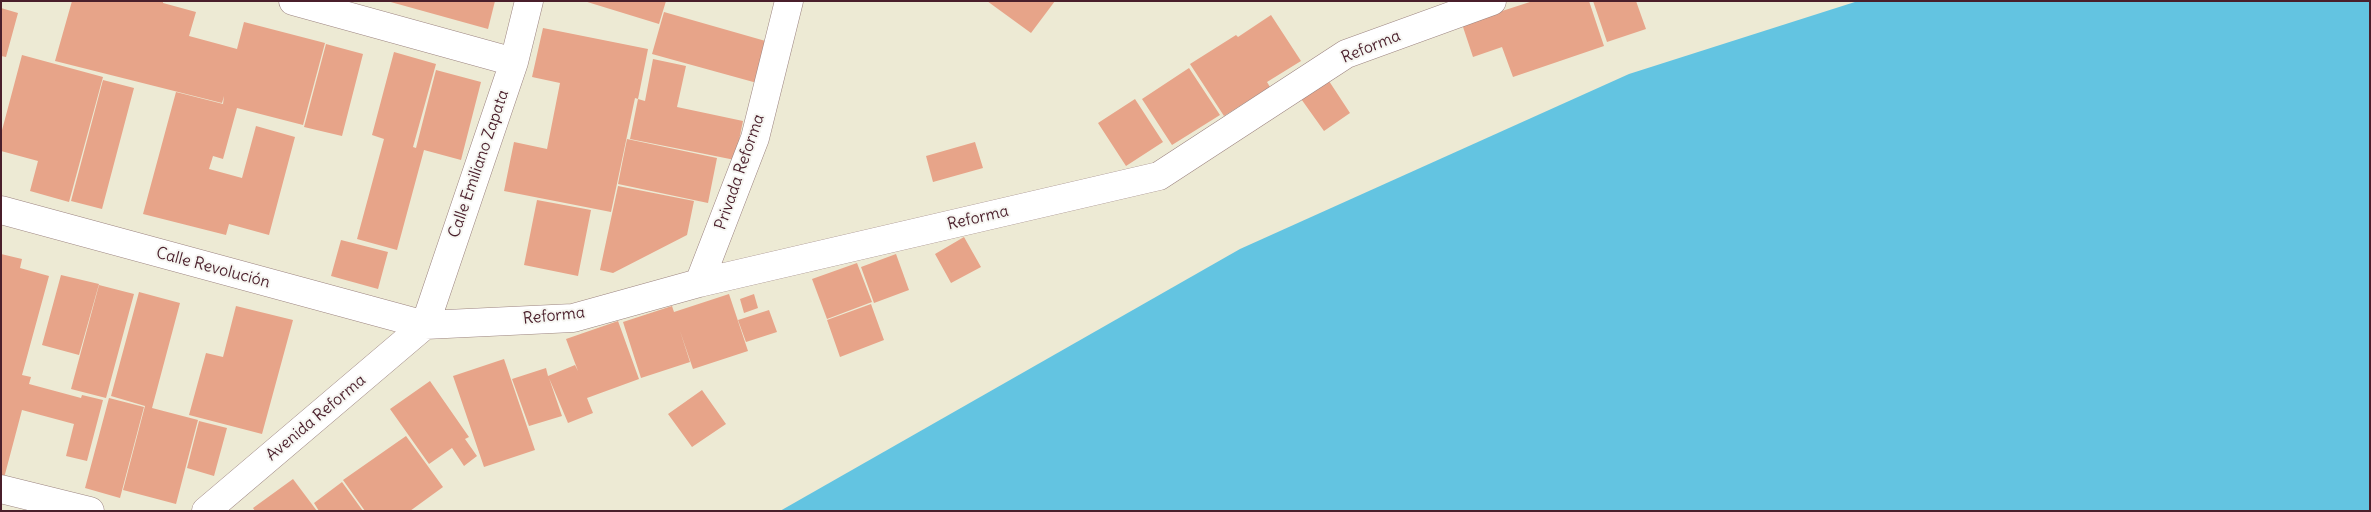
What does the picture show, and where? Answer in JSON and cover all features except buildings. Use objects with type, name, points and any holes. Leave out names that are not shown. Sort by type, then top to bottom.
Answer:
[{"type":"street","points":[[292,1],[514,62]]},
{"type":"street","name":"Calle Emiliano Zapata","points":[[425,325],[514,62],[529,1]]},
{"type":"street","name":"Privada Reforma","points":[[699,284],[755,138],[789,1]]},
{"type":"street","name":"Reforma","points":[[425,325],[573,318],[699,284],[1159,176],[1346,54],[1492,1]]},
{"type":"street","name":"Calle Revolución","points":[[1,210],[425,325]]},
{"type":"street","name":"Avenida Reforma","points":[[206,511],[425,325]]},
{"type":"street","points":[[1,489],[90,511]]},
{"type":"water","points":[[1858,1],[2370,1],[2370,511],[780,511],[1240,249],[1629,74]]}]
